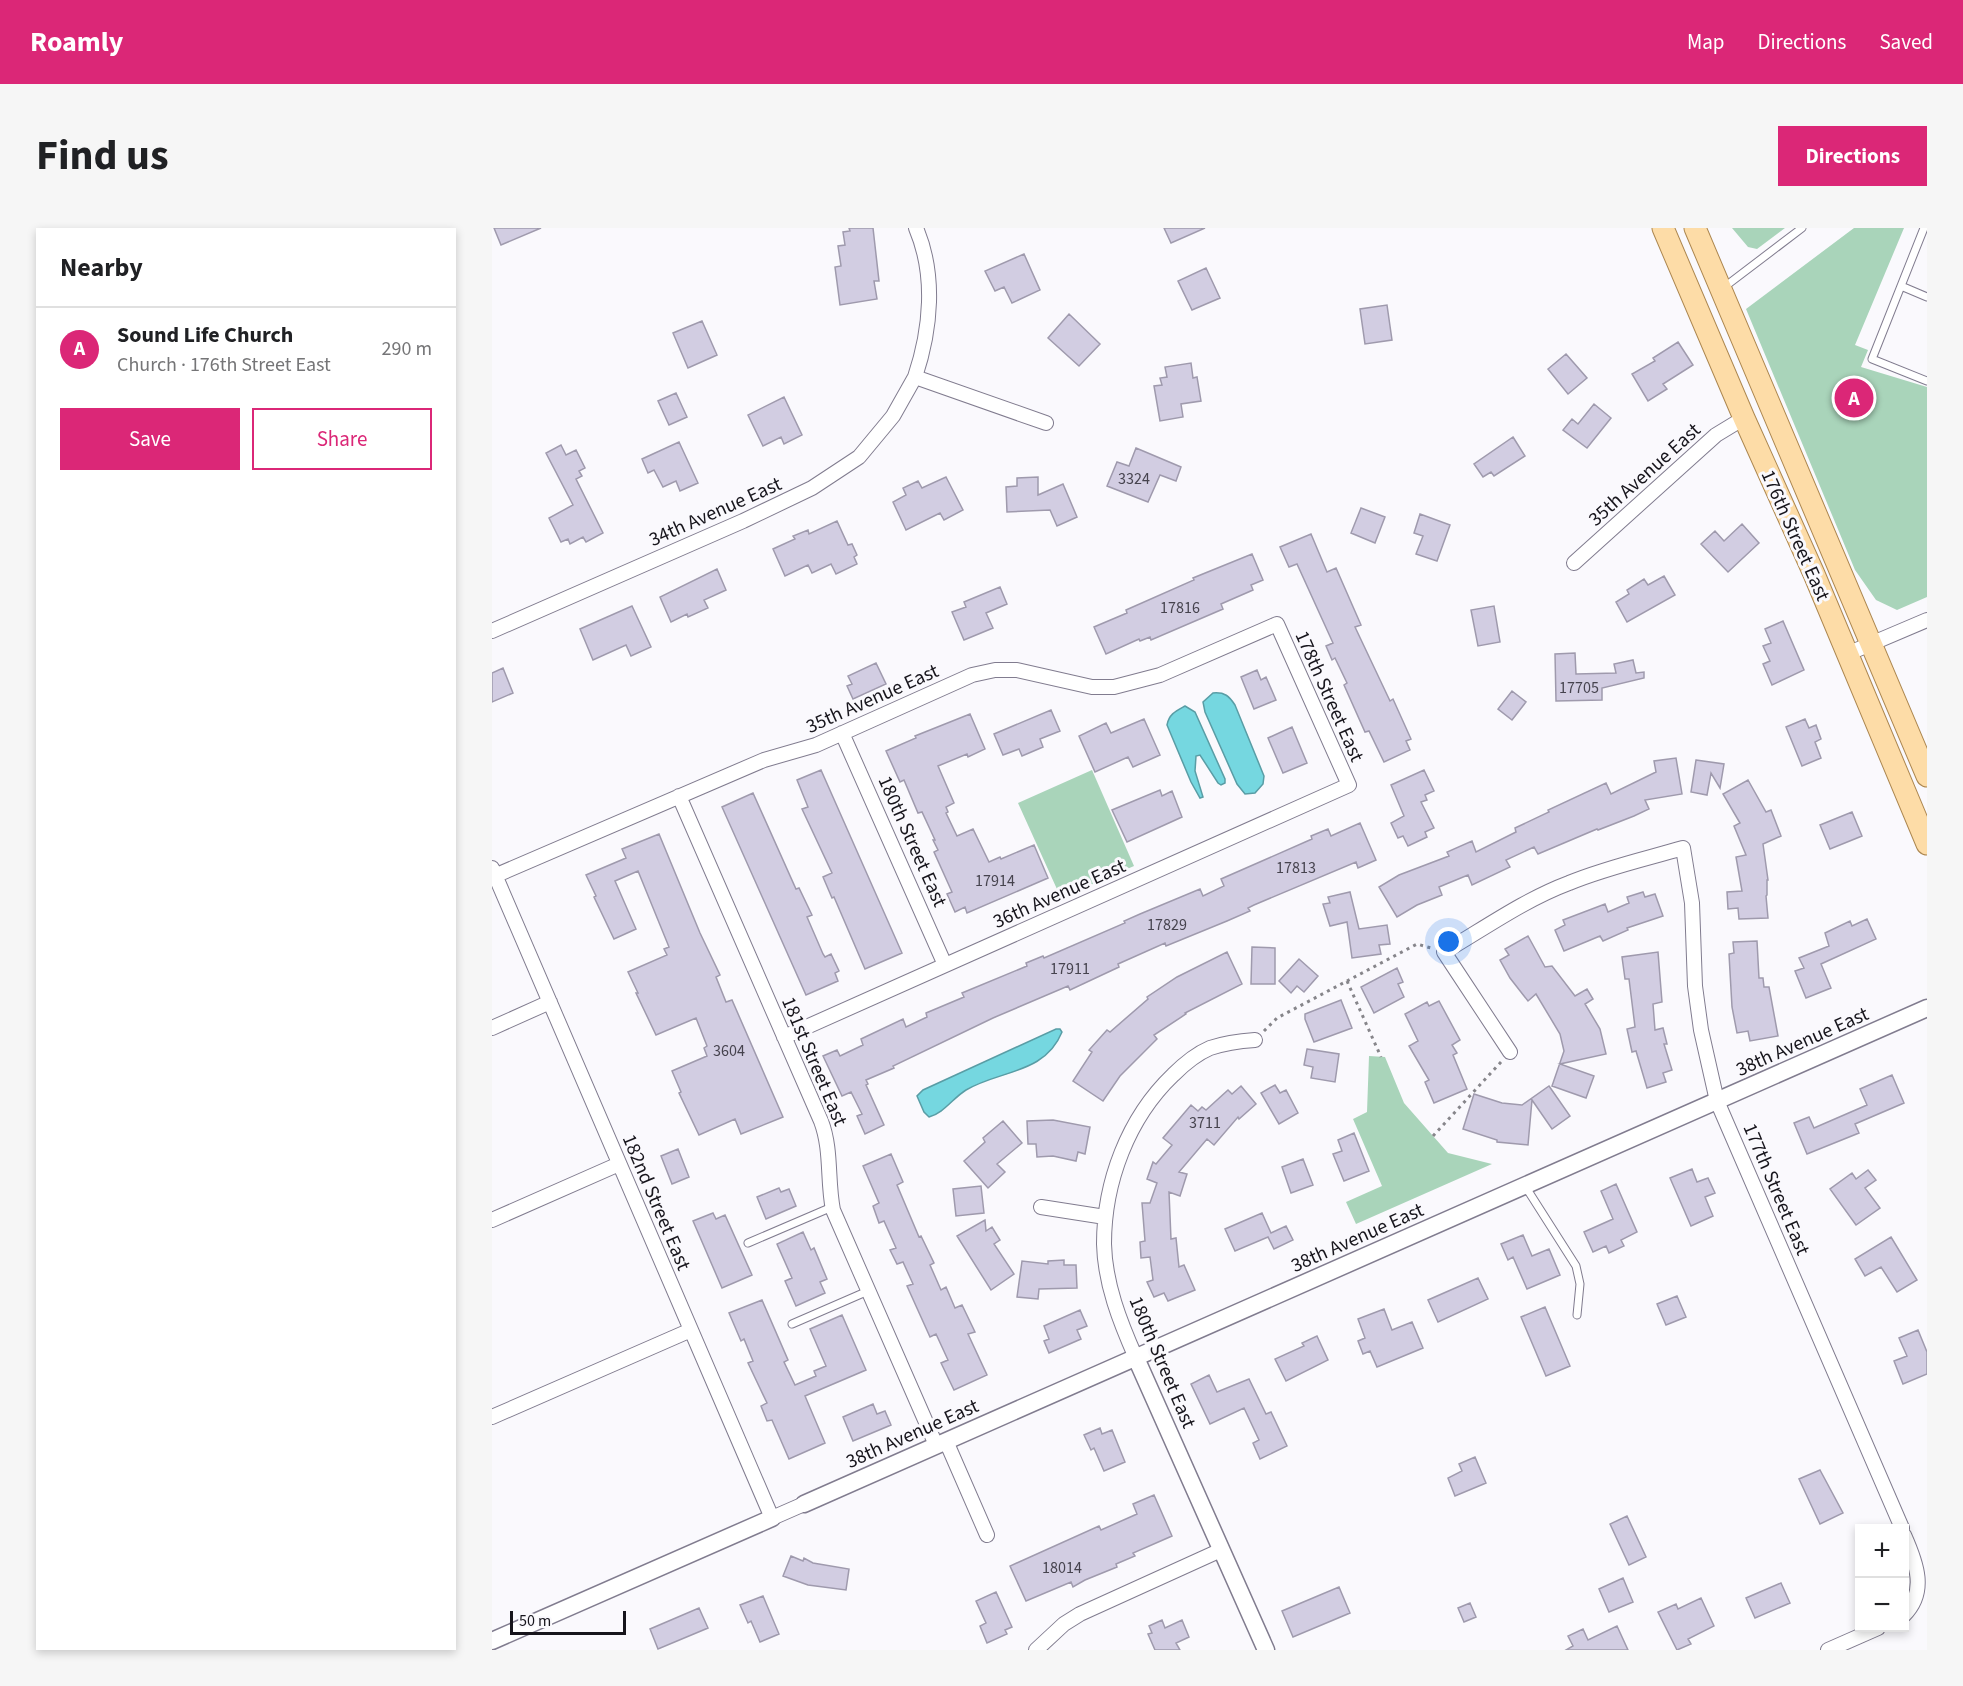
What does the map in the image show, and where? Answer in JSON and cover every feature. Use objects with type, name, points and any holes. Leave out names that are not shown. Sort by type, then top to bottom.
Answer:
[{"type":"main road","name":"176th Street East","points":[[1663,228],[1848,654],[1927,844]]},
{"type":"main road","name":"176th Street East","points":[[1695,228],[1927,776]]},
{"type":"street","name":"34th Avenue East","points":[[492,631],[743,521],[822,483],[859,457],[893,416],[915,377],[927,337],[930,310],[926,261],[916,228]]},
{"type":"street","points":[[915,377],[1046,423]]},
{"type":"street","name":"35th Avenue East","points":[[1574,563],[1716,435],[1744,418]]},
{"type":"street","points":[[1848,654],[1927,620]]},
{"type":"street","name":"35th Avenue East","points":[[493,873],[764,760],[816,745],[972,675],[995,670],[1017,670],[1092,687],[1114,687],[1160,675],[1276,624]]},
{"type":"street","name":"178th Street East","points":[[1276,624],[1349,785]]},
{"type":"street","name":"180th Street East","points":[[842,733],[945,965]]},
{"type":"street","name":"36th Avenue East","points":[[784,1037],[1349,785]]},
{"type":"street","name":"181st Street East","points":[[679,796],[827,1137],[828,1177],[832,1207],[868,1291],[987,1534]]},
{"type":"street","name":"177th Street East","points":[[1444,952],[1520,906],[1559,887],[1683,848],[1692,903],[1695,986],[1701,1030],[1717,1101],[1900,1524]]},
{"type":"street","name":"182nd Street East","points":[[493,873],[772,1518]]},
{"type":"street","points":[[1444,952],[1510,1052]]},
{"type":"street","points":[[492,1028],[550,1002]]},
{"type":"street","name":"38th Avenue East","points":[[804,1504],[1927,1008]]},
{"type":"street","name":"180th Street East","points":[[1255,1040],[1210,1049],[1185,1064],[1165,1083],[1130,1133],[1110,1188],[1105,1217],[1104,1244],[1110,1285],[1121,1323],[1266,1650]]},
{"type":"street","points":[[492,1220],[620,1164]]},
{"type":"street","points":[[1041,1207],[1105,1217]]},
{"type":"street","points":[[492,1417],[691,1330]]},
{"type":"street","points":[[492,1641],[804,1504]]},
{"type":"street","points":[[1909,1545],[1924,1582],[1923,1595],[1909,1612]]},
{"type":"street","points":[[1039,1649],[1064,1624],[1080,1614],[1221,1550]]},
{"type":"street","points":[[1828,1650],[1869,1632]]},
{"type":"lane","points":[[1721,290],[1802,228]]},
{"type":"lane","points":[[1924,228],[1872,359],[1927,381]]},
{"type":"lane","points":[[1901,286],[1927,297]]},
{"type":"lane","points":[[1525,1186],[1576,1266],[1580,1284],[1578,1315]]},
{"type":"lane","points":[[748,1243],[832,1207]]},
{"type":"lane","points":[[792,1324],[868,1291]]},
{"type":"path","points":[[1255,1040],[1277,1017],[1417,944],[1444,952]]},
{"type":"path","points":[[1347,981],[1381,1057]]},
{"type":"path","points":[[1433,1136],[1510,1052]]},
{"type":"green space","points":[[1732,228],[1785,228],[1757,249],[1748,247]]},
{"type":"green space","points":[[1854,228],[1904,228],[1855,345],[1868,350],[1861,367],[1927,387],[1927,597],[1897,610],[1876,600],[1855,570],[1746,309]]},
{"type":"green space","points":[[1092,770],[1134,866],[1061,898],[1018,803]]},
{"type":"green space","points":[[1369,1056],[1385,1057],[1404,1103],[1448,1153],[1492,1164],[1356,1224],[1346,1202],[1382,1186],[1353,1119],[1367,1112]]},
{"type":"water","points":[[1213,693],[1226,695],[1235,705],[1264,776],[1263,784],[1255,793],[1245,794],[1237,784],[1205,712],[1203,702]]},
{"type":"water","points":[[1185,706],[1195,712],[1225,779],[1225,783],[1221,785],[1218,783],[1200,755],[1196,756],[1195,771],[1203,797],[1200,798],[1167,725],[1171,715]]},
{"type":"water","points":[[1056,1029],[1062,1032],[1054,1046],[1033,1064],[979,1083],[966,1090],[934,1115],[929,1117],[924,1112],[917,1096],[923,1090]]},
{"type":"building","points":[[494,228],[541,228],[501,245]]},
{"type":"building","points":[[849,228],[873,228],[879,281],[874,281],[877,299],[840,305],[835,267],[841,266],[838,246],[845,245],[843,232],[850,231]]},
{"type":"building","points":[[1164,228],[1205,228],[1171,243]]},
{"type":"building","points":[[1024,254],[1040,290],[1012,303],[1004,287],[995,291],[985,271]]},
{"type":"building","points":[[1206,268],[1220,298],[1192,310],[1178,281]]},
{"type":"building","points":[[1387,305],[1392,340],[1365,344],[1360,309]]},
{"type":"building","points":[[1069,314],[1100,344],[1079,366],[1048,338]]},
{"type":"building","points":[[702,321],[717,355],[688,368],[673,333]]},
{"type":"building","points":[[1678,342],[1693,365],[1663,384],[1667,389],[1648,401],[1632,374],[1655,361],[1653,358]]},
{"type":"building","points":[[1566,354],[1587,378],[1568,394],[1548,369]]},
{"type":"building","points":[[1191,363],[1193,378],[1197,377],[1201,401],[1181,404],[1183,417],[1160,421],[1154,386],[1162,385],[1160,378],[1167,377],[1165,367]]},
{"type":"building","points":[[676,393],[687,417],[669,425],[658,401]]},
{"type":"building","points":[[784,397],[802,435],[784,444],[781,437],[763,446],[748,415]]},
{"type":"building","points":[[1594,404],[1611,418],[1587,448],[1563,430],[1572,419],[1578,424]]},
{"type":"building","points":[[1513,437],[1525,456],[1494,476],[1491,472],[1483,477],[1474,464]]},
{"type":"building","points":[[679,442],[698,483],[680,491],[676,481],[663,487],[654,470],[648,473],[642,459]]},
{"type":"building","points":[[561,445],[566,455],[576,450],[585,468],[579,471],[582,476],[576,479],[603,533],[586,542],[583,537],[570,544],[568,539],[561,542],[549,518],[573,505],[546,453]]},
{"type":"building","points":[[1136,448],[1181,467],[1176,481],[1160,475],[1148,502],[1107,486],[1117,462],[1129,466]]},
{"type":"building","points":[[946,477],[963,510],[944,520],[940,513],[906,530],[893,502],[906,495],[903,488],[918,481],[922,488]]},
{"type":"building","points":[[1038,477],[1038,495],[1063,484],[1077,517],[1057,526],[1050,510],[1007,512],[1006,487],[1017,486],[1017,478]]},
{"type":"building","points":[[1361,508],[1385,517],[1375,543],[1351,533]]},
{"type":"building","points":[[1420,514],[1450,525],[1437,561],[1416,554],[1423,536],[1414,533]]},
{"type":"building","points":[[837,521],[848,545],[852,544],[857,555],[854,557],[857,564],[836,574],[831,564],[812,573],[808,565],[785,576],[773,549],[795,539],[793,536],[808,530],[809,534]]},
{"type":"building","points":[[1742,524],[1759,543],[1728,572],[1701,544],[1715,531],[1724,541]]},
{"type":"building","points":[[1311,534],[1327,572],[1336,568],[1361,625],[1355,627],[1411,739],[1406,741],[1410,750],[1384,762],[1369,731],[1365,732],[1344,685],[1347,683],[1335,658],[1332,660],[1326,646],[1333,643],[1297,564],[1289,567],[1280,547]]},
{"type":"building","points":[[1252,554],[1263,580],[1251,585],[1253,590],[1221,604],[1223,609],[1151,640],[1150,637],[1140,641],[1139,639],[1106,654],[1094,627],[1194,580],[1193,578]]},
{"type":"building","points":[[717,569],[726,590],[704,600],[708,608],[688,617],[687,614],[671,622],[660,597]]},
{"type":"building","points":[[1664,576],[1675,595],[1627,622],[1616,602],[1629,594],[1627,590],[1644,579],[1648,585]]},
{"type":"building","points":[[1000,587],[1007,604],[986,613],[993,628],[964,640],[952,612],[966,607],[964,602]]},
{"type":"building","points":[[632,606],[651,647],[631,656],[626,645],[593,660],[580,629]]},
{"type":"building","points":[[1494,606],[1500,642],[1478,646],[1471,610]]},
{"type":"building","points":[[1783,621],[1804,670],[1772,685],[1763,664],[1770,661],[1763,646],[1771,643],[1765,629]]},
{"type":"building","points":[[1575,653],[1576,674],[1616,673],[1614,664],[1633,660],[1636,673],[1644,672],[1644,678],[1602,688],[1602,700],[1556,701],[1555,654]]},
{"type":"building","points":[[876,663],[886,684],[853,699],[847,686],[852,684],[848,676]]},
{"type":"building","points":[[503,668],[513,693],[492,702],[492,673]]},
{"type":"building","points":[[1257,670],[1261,680],[1266,677],[1276,700],[1254,709],[1241,677]]},
{"type":"building","points":[[1512,691],[1526,702],[1512,720],[1498,709]]},
{"type":"building","points":[[1051,710],[1060,731],[1040,739],[1043,747],[1022,756],[1019,749],[1003,755],[994,734]]},
{"type":"building","points":[[970,714],[985,749],[938,766],[954,803],[946,807],[948,812],[946,813],[957,836],[973,829],[989,862],[1034,845],[1048,878],[967,913],[965,907],[955,912],[947,894],[952,892],[934,852],[938,850],[933,840],[935,840],[922,812],[918,813],[904,780],[900,782],[886,751],[916,738],[915,736]]},
{"type":"building","points":[[1144,719],[1160,755],[1133,767],[1128,757],[1095,772],[1079,736],[1106,723],[1111,733]]},
{"type":"building","points":[[1805,719],[1809,728],[1816,725],[1821,739],[1815,742],[1821,758],[1802,766],[1786,727]]},
{"type":"building","points":[[1292,727],[1307,763],[1283,773],[1268,738]]},
{"type":"building","points":[[1676,758],[1682,794],[1645,800],[1649,809],[1634,816],[1538,854],[1534,847],[1506,860],[1510,867],[1472,885],[1468,875],[1439,887],[1442,895],[1417,905],[1397,917],[1379,887],[1399,875],[1449,856],[1447,852],[1472,841],[1476,852],[1516,832],[1515,828],[1549,812],[1548,810],[1606,783],[1611,794],[1656,772],[1654,761]]},
{"type":"building","points":[[1696,760],[1724,764],[1720,788],[1711,773],[1707,795],[1691,792]]},
{"type":"building","points":[[821,770],[902,953],[865,969],[823,877],[832,873],[802,809],[808,807],[797,780]]},
{"type":"building","points":[[1424,770],[1434,791],[1425,795],[1427,800],[1421,802],[1434,828],[1425,832],[1427,837],[1408,846],[1403,836],[1398,838],[1391,823],[1404,816],[1391,785]]},
{"type":"building","points":[[1748,780],[1766,812],[1771,810],[1781,836],[1763,844],[1768,880],[1766,896],[1768,918],[1739,919],[1738,908],[1728,909],[1727,892],[1742,891],[1736,857],[1746,855],[1734,826],[1740,823],[1723,794]]},
{"type":"building","points":[[1160,790],[1162,796],[1172,791],[1182,817],[1127,842],[1112,810]]},
{"type":"building","points":[[753,793],[796,889],[799,888],[812,915],[807,917],[823,954],[825,957],[831,954],[839,971],[835,973],[838,981],[806,995],[722,807]]},
{"type":"building","points":[[1852,812],[1862,836],[1830,849],[1820,825]]},
{"type":"building","points":[[1360,823],[1376,860],[1358,868],[1356,862],[1254,905],[1248,908],[1250,911],[1227,921],[1166,946],[1165,943],[1118,964],[1119,967],[1070,990],[1068,986],[993,1018],[866,1080],[868,1084],[866,1085],[884,1125],[865,1134],[857,1116],[862,1114],[851,1092],[842,1096],[823,1056],[837,1050],[840,1056],[863,1045],[861,1039],[903,1019],[906,1027],[927,1017],[926,1013],[964,997],[962,993],[1027,966],[1026,963],[1043,956],[1044,958],[1125,923],[1124,921],[1140,914],[1200,889],[1203,896],[1224,886],[1221,879],[1312,839],[1311,836],[1328,829],[1331,836]]},
{"type":"building","points":[[659,834],[720,975],[716,977],[726,1002],[732,1000],[783,1117],[741,1134],[735,1119],[699,1135],[679,1093],[681,1092],[672,1071],[707,1056],[704,1048],[707,1046],[696,1018],[656,1035],[636,993],[638,993],[628,972],[667,955],[664,949],[669,947],[638,871],[615,881],[636,929],[614,939],[586,875],[626,858],[622,849]]},
{"type":"building","points":[[1350,892],[1359,929],[1387,925],[1390,944],[1379,945],[1381,954],[1352,958],[1347,922],[1330,926],[1323,904],[1330,903],[1328,897]]},
{"type":"building","points":[[1643,892],[1645,897],[1655,894],[1663,916],[1627,928],[1628,930],[1603,941],[1600,936],[1564,951],[1555,930],[1565,925],[1563,920],[1605,904],[1608,912],[1629,903],[1627,897]]},
{"type":"building","points":[[1867,919],[1876,939],[1821,964],[1831,988],[1806,998],[1795,971],[1804,968],[1799,958],[1829,946],[1825,933],[1850,921],[1852,926]]},
{"type":"building","points":[[1528,936],[1545,967],[1552,966],[1575,996],[1587,989],[1593,999],[1585,1004],[1600,1029],[1606,1054],[1560,1064],[1594,1076],[1586,1098],[1552,1086],[1564,1051],[1560,1034],[1536,994],[1528,1001],[1510,978],[1500,960],[1509,955],[1505,949]]},
{"type":"building","points":[[1757,941],[1759,978],[1763,978],[1764,987],[1769,987],[1778,1036],[1750,1041],[1748,1031],[1737,1033],[1732,1007],[1729,954],[1734,953],[1733,942]]},
{"type":"building","points":[[1252,947],[1275,948],[1275,984],[1251,984]]},
{"type":"building","points":[[1227,952],[1242,984],[1185,1013],[1154,1035],[1157,1039],[1120,1076],[1103,1101],[1073,1081],[1092,1052],[1089,1050],[1107,1030],[1110,1032],[1148,999],[1147,997],[1177,977]]},
{"type":"building","points":[[1658,952],[1662,1002],[1653,1004],[1655,1030],[1663,1028],[1667,1044],[1664,1044],[1672,1070],[1663,1073],[1666,1082],[1647,1088],[1636,1051],[1632,1052],[1627,1029],[1635,1027],[1629,979],[1625,979],[1622,957]]},
{"type":"building","points":[[1299,959],[1318,976],[1304,992],[1297,986],[1291,993],[1279,981]]},
{"type":"building","points":[[1397,968],[1403,982],[1398,984],[1404,997],[1374,1013],[1361,987]]},
{"type":"building","points":[[1341,1000],[1352,1028],[1314,1042],[1305,1014]]},
{"type":"building","points":[[1439,1001],[1460,1040],[1452,1045],[1457,1053],[1453,1055],[1467,1089],[1434,1103],[1425,1082],[1429,1080],[1409,1046],[1418,1041],[1405,1014],[1427,1002],[1429,1006]]},
{"type":"building","points":[[1307,1049],[1339,1054],[1335,1082],[1311,1078],[1313,1067],[1304,1065]]},
{"type":"building","points":[[1892,1075],[1904,1103],[1855,1124],[1859,1133],[1807,1154],[1794,1123],[1809,1117],[1814,1128],[1867,1105],[1860,1089]]},
{"type":"building","points":[[1275,1085],[1280,1093],[1286,1090],[1298,1113],[1279,1124],[1261,1093]]},
{"type":"building","points":[[1241,1086],[1256,1104],[1239,1119],[1238,1117],[1214,1145],[1207,1139],[1179,1172],[1187,1174],[1180,1196],[1169,1192],[1171,1239],[1176,1238],[1179,1267],[1184,1265],[1195,1290],[1168,1301],[1164,1293],[1154,1297],[1147,1282],[1153,1280],[1150,1257],[1141,1258],[1140,1242],[1145,1241],[1142,1203],[1150,1203],[1157,1183],[1147,1179],[1153,1162],[1156,1164],[1172,1145],[1163,1138],[1191,1105],[1198,1111],[1202,1107],[1206,1110],[1228,1090],[1232,1094]]},
{"type":"building","points":[[1549,1086],[1570,1116],[1552,1129],[1532,1100],[1528,1145],[1497,1142],[1497,1140],[1463,1129],[1474,1094],[1502,1103],[1522,1105]]},
{"type":"building","points":[[1053,1120],[1090,1127],[1085,1154],[1078,1152],[1076,1161],[1053,1156],[1037,1157],[1036,1144],[1028,1144],[1027,1121]]},
{"type":"building","points":[[1003,1121],[1022,1143],[997,1164],[1005,1172],[988,1188],[964,1161],[985,1142],[983,1138]]},
{"type":"building","points":[[1354,1133],[1369,1171],[1344,1181],[1333,1154],[1342,1151],[1338,1140]]},
{"type":"building","points":[[678,1149],[689,1177],[672,1184],[661,1156]]},
{"type":"building","points":[[891,1154],[903,1182],[897,1185],[919,1237],[921,1236],[934,1263],[930,1265],[941,1290],[946,1287],[955,1308],[962,1305],[975,1332],[968,1334],[987,1375],[954,1390],[941,1363],[948,1360],[936,1334],[930,1337],[907,1286],[913,1284],[903,1262],[897,1264],[890,1250],[896,1248],[884,1221],[879,1223],[873,1206],[879,1203],[863,1166]]},
{"type":"building","points":[[1303,1159],[1313,1185],[1291,1193],[1282,1167]]},
{"type":"building","points":[[1692,1169],[1697,1182],[1708,1178],[1715,1193],[1705,1197],[1713,1216],[1691,1226],[1670,1178]]},
{"type":"building","points":[[1868,1170],[1876,1180],[1865,1188],[1880,1208],[1856,1225],[1830,1189],[1852,1173],[1856,1179]]},
{"type":"building","points":[[1616,1184],[1637,1232],[1621,1240],[1624,1246],[1609,1253],[1606,1246],[1593,1252],[1584,1232],[1613,1219],[1601,1191]]},
{"type":"building","points":[[981,1186],[984,1213],[956,1216],[953,1189]]},
{"type":"building","points":[[779,1188],[781,1192],[789,1189],[796,1206],[766,1219],[757,1197]]},
{"type":"building","points":[[713,1213],[716,1219],[725,1215],[752,1275],[722,1288],[693,1221]]},
{"type":"building","points":[[1262,1213],[1271,1233],[1286,1226],[1293,1240],[1274,1249],[1268,1237],[1235,1251],[1225,1229]]},
{"type":"building","points":[[985,1220],[986,1231],[992,1227],[1000,1240],[994,1244],[1014,1274],[991,1290],[957,1236]]},
{"type":"building","points":[[803,1232],[811,1250],[814,1248],[827,1279],[820,1282],[825,1293],[796,1306],[785,1281],[792,1278],[777,1244]]},
{"type":"building","points":[[1523,1235],[1532,1256],[1549,1249],[1560,1275],[1527,1289],[1513,1257],[1508,1260],[1501,1244]]},
{"type":"building","points":[[1891,1237],[1917,1280],[1897,1292],[1881,1267],[1865,1276],[1855,1259]]},
{"type":"building","points":[[1064,1260],[1064,1265],[1076,1265],[1077,1288],[1039,1289],[1038,1299],[1017,1297],[1022,1261],[1048,1264],[1048,1261]]},
{"type":"building","points":[[1478,1278],[1488,1299],[1438,1322],[1428,1300]]},
{"type":"building","points":[[1677,1296],[1686,1317],[1666,1325],[1657,1304]]},
{"type":"building","points":[[762,1300],[788,1360],[784,1362],[795,1385],[816,1376],[814,1371],[826,1366],[810,1329],[842,1315],[866,1370],[805,1396],[825,1443],[789,1459],[772,1420],[767,1421],[761,1406],[767,1403],[748,1363],[753,1361],[729,1313]]},
{"type":"building","points":[[1545,1307],[1570,1366],[1546,1376],[1521,1317]]},
{"type":"building","points":[[1384,1309],[1392,1330],[1412,1322],[1423,1348],[1377,1367],[1370,1351],[1363,1354],[1358,1341],[1365,1338],[1358,1319]]},
{"type":"building","points":[[1080,1310],[1087,1326],[1077,1330],[1081,1339],[1049,1353],[1044,1341],[1049,1339],[1044,1326]]},
{"type":"building","points":[[1918,1330],[1927,1352],[1927,1374],[1903,1384],[1894,1361],[1907,1356],[1899,1338]]},
{"type":"building","points":[[1317,1336],[1328,1360],[1286,1381],[1275,1359],[1304,1346],[1302,1343]]},
{"type":"building","points":[[1209,1375],[1217,1392],[1249,1379],[1266,1414],[1271,1412],[1287,1446],[1260,1459],[1253,1443],[1259,1440],[1244,1408],[1210,1424],[1191,1384]]},
{"type":"building","points":[[873,1404],[877,1414],[885,1411],[891,1425],[853,1441],[843,1417]]},
{"type":"building","points":[[1100,1428],[1102,1434],[1112,1430],[1125,1462],[1104,1471],[1094,1448],[1091,1450],[1084,1435]]},
{"type":"building","points":[[1475,1457],[1486,1483],[1455,1496],[1448,1478],[1462,1471],[1459,1464]]},
{"type":"building","points":[[1820,1470],[1843,1513],[1820,1524],[1799,1479]]},
{"type":"building","points":[[1154,1495],[1172,1536],[1133,1553],[1135,1556],[1116,1564],[1117,1567],[1073,1587],[1071,1582],[1026,1601],[1010,1566],[1099,1526],[1101,1530],[1137,1514],[1133,1504]]},
{"type":"building","points":[[1627,1516],[1646,1557],[1629,1565],[1610,1524]]},
{"type":"building","points":[[791,1556],[803,1561],[804,1558],[813,1563],[849,1569],[846,1590],[808,1585],[783,1576]]},
{"type":"building","points":[[1623,1578],[1633,1602],[1609,1612],[1599,1589]]},
{"type":"building","points":[[1781,1583],[1790,1603],[1755,1618],[1746,1598]]},
{"type":"building","points":[[1339,1587],[1350,1613],[1293,1637],[1282,1611]]},
{"type":"building","points":[[996,1592],[1012,1627],[1005,1630],[1007,1634],[987,1643],[980,1626],[986,1623],[976,1601]]},
{"type":"building","points":[[763,1596],[779,1634],[760,1642],[751,1621],[748,1623],[740,1605]]},
{"type":"building","points":[[1701,1598],[1714,1626],[1688,1639],[1691,1644],[1677,1650],[1658,1612],[1676,1604],[1678,1609]]},
{"type":"building","points":[[1470,1603],[1476,1617],[1464,1622],[1458,1608]]},
{"type":"building","points":[[699,1608],[708,1628],[658,1649],[650,1629]]},
{"type":"building","points":[[1162,1620],[1165,1628],[1182,1620],[1189,1637],[1176,1643],[1180,1650],[1155,1650],[1148,1634],[1152,1633],[1149,1626]]},
{"type":"building","points":[[1617,1626],[1628,1650],[1566,1650],[1573,1646],[1568,1636],[1583,1629],[1588,1640]]},
{"type":"place","name":"Sound Life Church","points":[[1854,398]]}]
